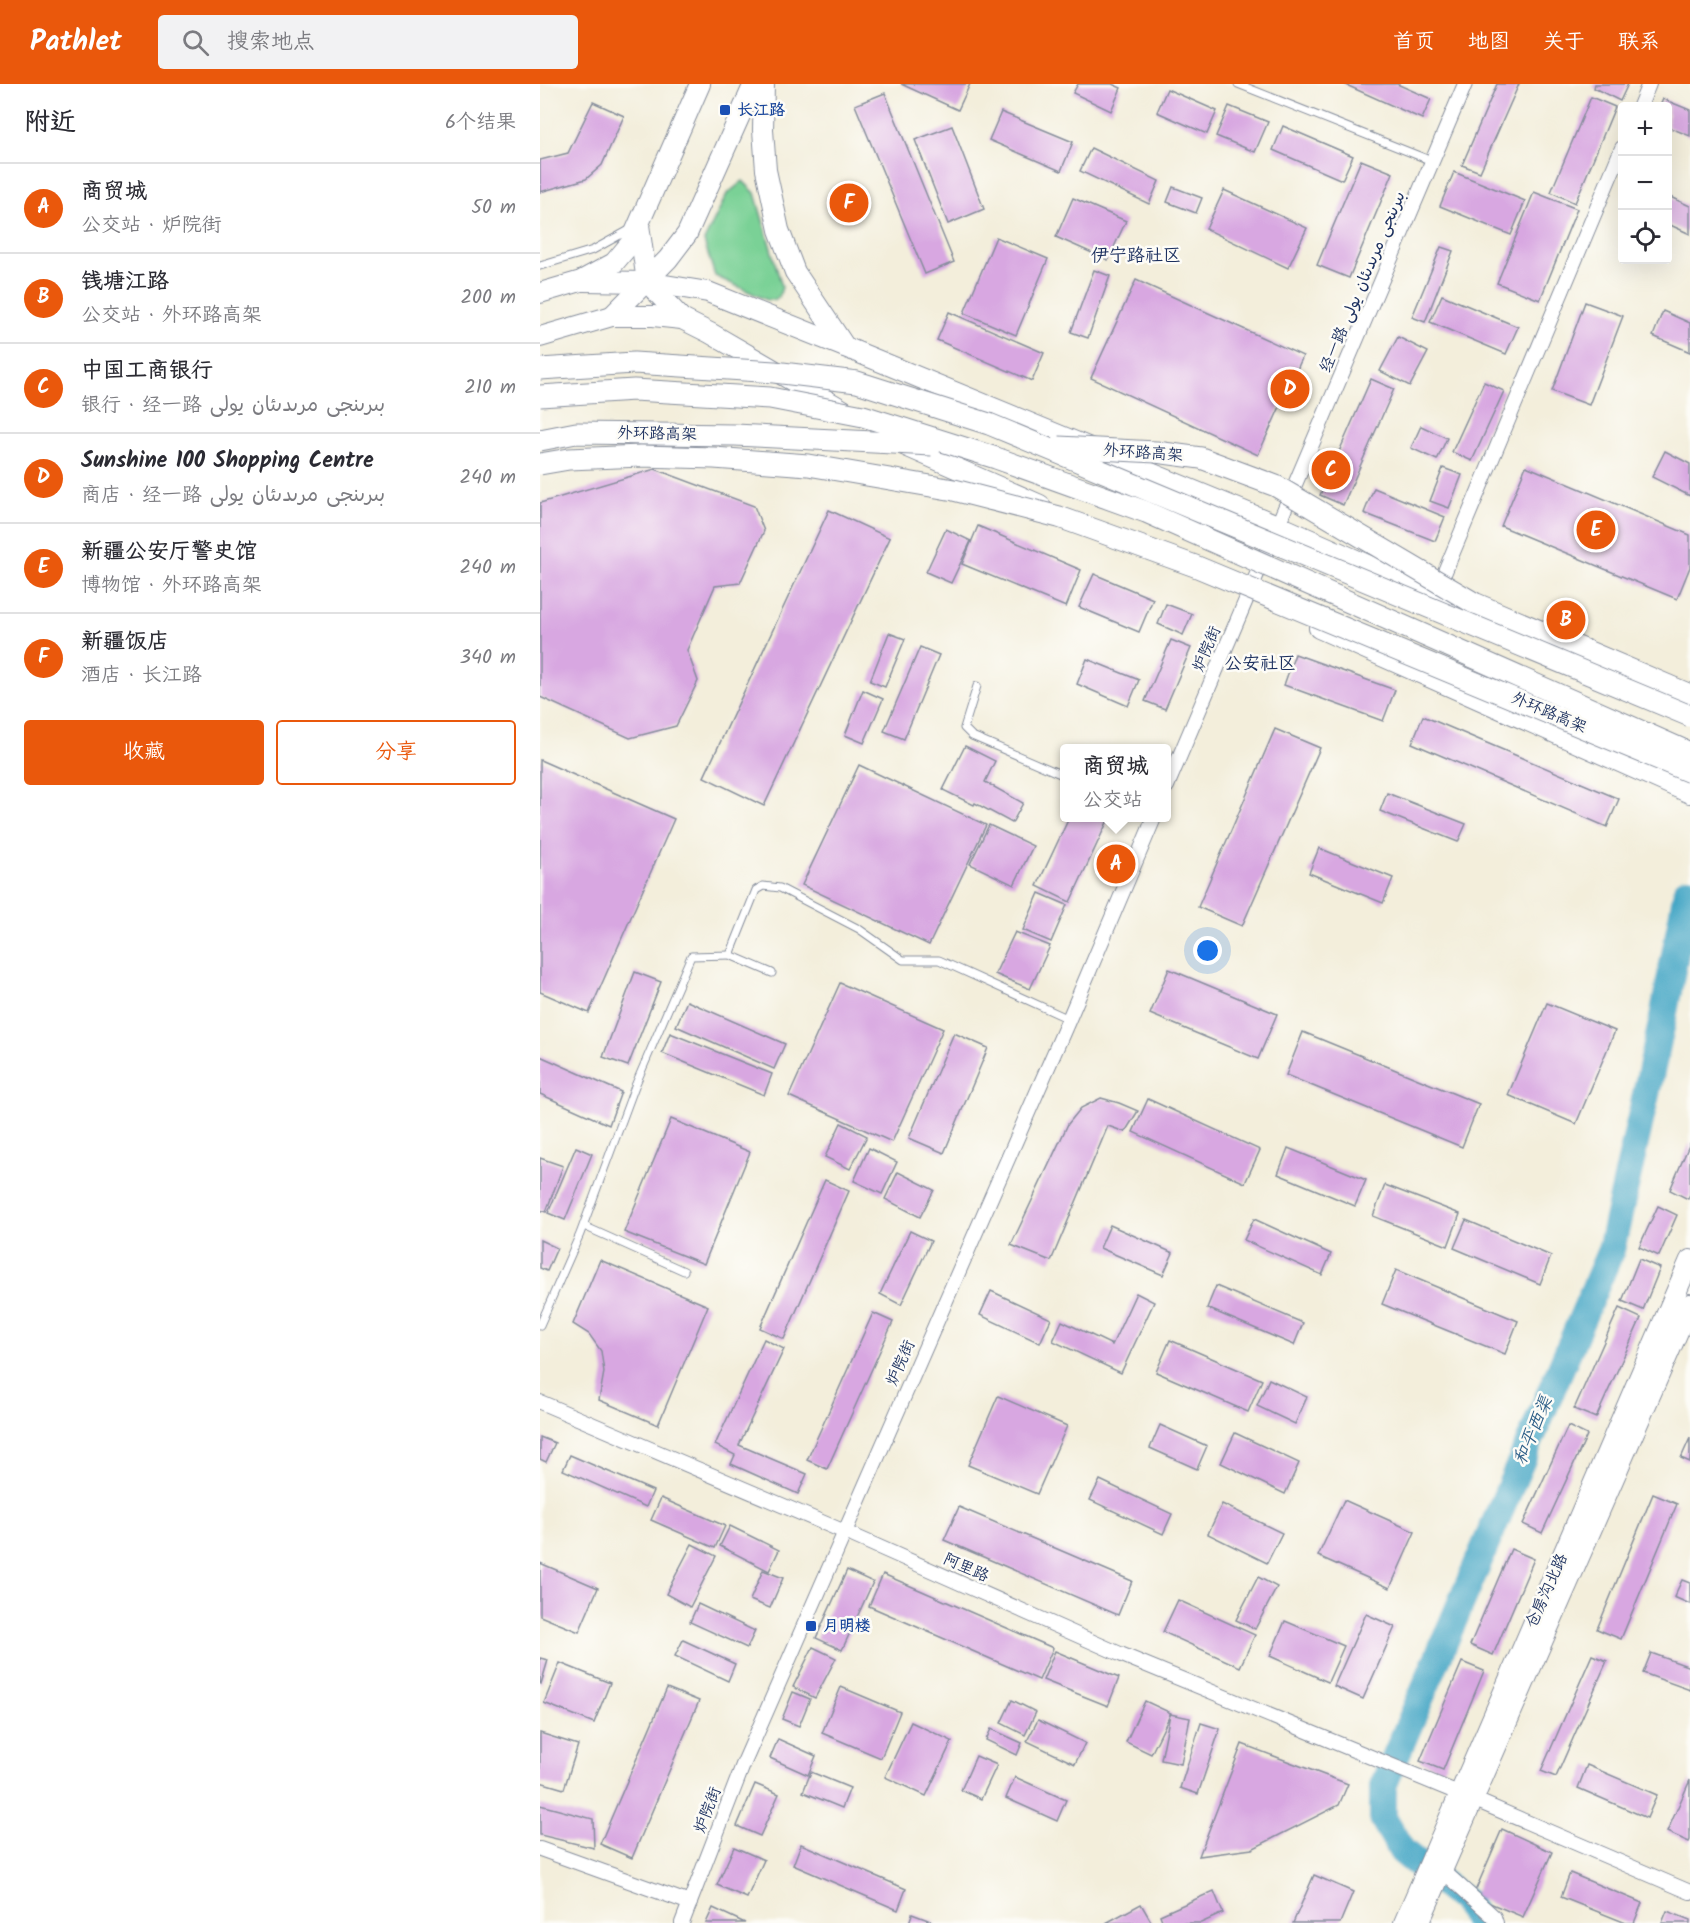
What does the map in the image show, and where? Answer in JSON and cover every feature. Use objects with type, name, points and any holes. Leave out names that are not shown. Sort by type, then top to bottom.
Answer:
[{"type":"highway","points":[[540,369],[634,363],[774,372],[857,382],[989,424],[1690,716]]},
{"type":"highway","points":[[540,396],[634,390],[770,398],[863,416],[996,458],[1146,512],[1690,753]]},
{"type":"highway","points":[[540,402],[634,390]]},
{"type":"highway","name":"外环路高架","points":[[540,440],[576,434],[735,435],[888,444],[1156,452],[1201,458],[1276,486],[1474,603],[1690,695]]},
{"type":"highway","name":"外环路高架","points":[[540,464],[569,459],[641,456],[714,458],[808,465],[954,489],[1047,514],[1195,566],[1690,771]]},
{"type":"main road","points":[[540,293],[581,281],[614,264],[630,244],[700,84]]},
{"type":"main road","points":[[612,316],[647,282],[687,234],[754,84]]},
{"type":"main road","points":[[764,84],[763,130],[766,170],[779,230],[795,272],[845,347]]},
{"type":"main road","points":[[639,225],[647,282],[682,319],[910,449],[1248,596],[1690,793]]},
{"type":"main road","points":[[581,281],[647,282],[708,292],[1277,525],[1434,596],[1690,704]]},
{"type":"main road","points":[[540,337],[612,316],[682,319]]},
{"type":"main road","name":"仓房沟北路","points":[[1419,1923],[1434,1875],[1466,1796],[1690,1260]]},
{"type":"main road","name":"仓房沟北路","points":[[1466,1796],[1690,1304]]},
{"type":"main road","name":"仓房沟北路","points":[[1404,1923],[1434,1875]]},
{"type":"street","name":"经一路 بىرىنجى مرىدىئان يولى","points":[[1277,525],[1465,84]]},
{"type":"street","points":[[1642,102],[1649,84]]},
{"type":"street","points":[[1434,596],[1620,156]]},
{"type":"street","name":"炉院街","points":[[1171,777],[1277,525]]},
{"type":"street","name":"炉院街","points":[[682,1923],[743,1765],[1070,1020],[1152,822]]},
{"type":"street","name":"阿里路","points":[[540,1402],[845,1532],[1120,1654],[1466,1796],[1690,1892]]},
{"type":"street","points":[[540,1849],[690,1903]]},
{"type":"street","points":[[1434,1875],[1494,1917],[1496,1923]]},
{"type":"lane","points":[[1238,84],[1432,161]]},
{"type":"lane","points":[[540,266],[593,250],[639,225]]},
{"type":"lane","points":[[977,686],[964,728],[972,736],[1060,774]]},
{"type":"lane","points":[[730,955],[756,890],[763,886],[780,888],[860,929],[903,960],[939,960],[1070,1020]]},
{"type":"lane","points":[[540,1325],[584,1226],[636,1086],[691,956],[730,955],[772,973]]},
{"type":"lane","points":[[584,1226],[684,1271]]},
{"type":"green space","points":[[743,181],[755,193],[782,287],[779,297],[774,300],[767,300],[715,276],[704,241],[727,194]]},
{"type":"building","points":[[901,84],[970,84],[958,110]]},
{"type":"building","points":[[1078,84],[1112,84],[1121,88],[1111,111],[1073,93]]},
{"type":"building","points":[[1344,84],[1397,84],[1431,99],[1422,119]]},
{"type":"building","points":[[1497,84],[1519,84],[1480,172],[1462,165]]},
{"type":"building","points":[[1595,84],[1628,84],[1620,101],[1594,88]]},
{"type":"building","points":[[1167,89],[1217,111],[1207,134],[1157,112]]},
{"type":"building","points":[[885,93],[954,262],[925,274],[855,105]]},
{"type":"building","points":[[1591,97],[1615,107],[1575,203],[1551,192]]},
{"type":"building","points":[[593,102],[624,116],[602,165],[586,179],[540,192],[540,160],[568,153]]},
{"type":"building","points":[[1672,103],[1690,110],[1690,136],[1672,129]]},
{"type":"building","points":[[1229,106],[1268,122],[1255,152],[1216,136]]},
{"type":"building","points":[[1001,112],[1073,142],[1061,171],[989,140]]},
{"type":"building","points":[[952,126],[984,209],[948,224],[915,140]]},
{"type":"building","points":[[1283,126],[1353,156],[1342,180],[1273,150]]},
{"type":"building","points":[[1091,148],[1159,181],[1149,204],[1080,171]]},
{"type":"building","points":[[1361,160],[1393,173],[1349,278],[1317,265]]},
{"type":"building","points":[[1454,172],[1525,201],[1511,235],[1440,206]]},
{"type":"building","points":[[1173,187],[1202,198],[1196,213],[1167,202]]},
{"type":"building","points":[[1224,190],[1307,228],[1288,268],[1206,229]]},
{"type":"building","points":[[1534,192],[1577,209],[1540,300],[1497,283]]},
{"type":"building","points":[[1073,198],[1126,221],[1108,260],[1056,237]]},
{"type":"building","points":[[1672,198],[1690,206],[1690,234],[1672,226]]},
{"type":"building","points":[[996,237],[1048,259],[1016,335],[964,313]]},
{"type":"building","points":[[1441,247],[1453,251],[1425,322],[1412,317]]},
{"type":"building","points":[[1094,270],[1110,276],[1088,338],[1071,332]]},
{"type":"building","points":[[1136,280],[1303,356],[1258,455],[1091,378]]},
{"type":"building","points":[[1442,295],[1518,327],[1506,354],[1430,322]]},
{"type":"building","points":[[1585,302],[1623,316],[1589,405],[1552,391]]},
{"type":"building","points":[[1663,311],[1690,323],[1690,352],[1653,336]]},
{"type":"building","points":[[949,312],[1044,353],[1032,381],[937,340]]},
{"type":"building","points":[[1398,337],[1428,352],[1410,386],[1380,371]]},
{"type":"building","points":[[1371,379],[1394,389],[1343,505],[1320,495]]},
{"type":"building","points":[[1484,382],[1504,391],[1472,461],[1452,452]]},
{"type":"building","points":[[1421,426],[1447,438],[1437,460],[1411,448]]},
{"type":"building","points":[[1665,451],[1690,464],[1690,496],[1652,477]]},
{"type":"building","points":[[1526,466],[1690,535],[1690,567],[1677,599],[1501,526]]},
{"type":"building","points":[[1443,468],[1462,475],[1449,508],[1430,501]]},
{"type":"building","points":[[655,469],[754,506],[764,531],[740,583],[715,586],[687,650],[698,681],[676,726],[630,738],[540,697],[540,503]]},
{"type":"building","points":[[1374,488],[1445,517],[1435,541],[1364,513]]},
{"type":"building","points":[[829,510],[890,538],[764,806],[704,777]]},
{"type":"building","points":[[978,526],[1081,570],[1066,607],[962,564]]},
{"type":"building","points":[[946,529],[971,541],[951,583],[926,572]]},
{"type":"building","points":[[1094,574],[1153,599],[1139,632],[1079,607]]},
{"type":"building","points":[[1166,604],[1192,614],[1183,635],[1158,624]]},
{"type":"building","points":[[889,633],[905,639],[885,687],[870,681]]},
{"type":"building","points":[[1171,640],[1191,648],[1165,709],[1145,701]]},
{"type":"building","points":[[920,647],[939,655],[904,739],[884,731]]},
{"type":"building","points":[[1295,654],[1395,690],[1383,721],[1284,685]]},
{"type":"building","points":[[1087,659],[1139,680],[1128,706],[1077,684]]},
{"type":"building","points":[[863,690],[883,699],[864,743],[845,735]]},
{"type":"building","points":[[1423,716],[1619,799],[1607,827],[1412,743]]},
{"type":"building","points":[[1275,729],[1320,748],[1242,926],[1198,907]]},
{"type":"building","points":[[965,746],[995,761],[985,782],[1023,803],[1012,823],[975,803],[974,805],[943,790]]},
{"type":"building","points":[[540,760],[674,819],[589,1013],[540,992]]},
{"type":"building","points":[[859,765],[986,825],[929,945],[802,885]]},
{"type":"building","points":[[1387,793],[1466,824],[1458,842],[1380,811]]},
{"type":"building","points":[[1067,822],[1107,822],[1070,902],[1037,886]]},
{"type":"building","points":[[989,825],[1033,846],[1014,885],[970,864]]},
{"type":"building","points":[[1319,848],[1393,878],[1383,903],[1309,873]]},
{"type":"building","points":[[1039,893],[1067,905],[1051,942],[1023,930]]},
{"type":"building","points":[[1015,932],[1050,946],[1030,989],[995,974]]},
{"type":"building","points":[[1169,969],[1277,1014],[1258,1059],[1150,1014]]},
{"type":"building","points":[[635,972],[661,982],[628,1066],[603,1057]]},
{"type":"building","points":[[840,983],[943,1029],[892,1142],[789,1096]]},
{"type":"building","points":[[687,1001],[785,1044],[774,1069],[676,1026]]},
{"type":"building","points":[[1547,1003],[1615,1031],[1576,1124],[1508,1095]]},
{"type":"building","points":[[1303,1032],[1479,1104],[1462,1147],[1286,1075]]},
{"type":"building","points":[[670,1033],[772,1074],[764,1095],[662,1053]]},
{"type":"building","points":[[954,1033],[988,1048],[944,1153],[909,1138]]},
{"type":"building","points":[[540,1056],[621,1092],[609,1125],[540,1094]]},
{"type":"building","points":[[1101,1098],[1138,1111],[1125,1132],[1108,1126],[1051,1261],[1011,1245],[1068,1124],[1081,1108]]},
{"type":"building","points":[[1148,1099],[1260,1150],[1245,1183],[1133,1132]]},
{"type":"building","points":[[671,1119],[750,1152],[704,1264],[624,1232]]},
{"type":"building","points":[[841,1123],[867,1136],[850,1169],[825,1157]]},
{"type":"building","points":[[1690,1143],[1690,1194],[1688,1199],[1670,1190]]},
{"type":"building","points":[[576,1147],[592,1154],[565,1220],[548,1213]]},
{"type":"building","points":[[869,1148],[897,1162],[882,1194],[854,1181]]},
{"type":"building","points":[[1288,1148],[1366,1180],[1355,1206],[1278,1174]]},
{"type":"building","points":[[540,1158],[563,1166],[546,1212],[540,1210]]},
{"type":"building","points":[[898,1172],[934,1190],[920,1217],[885,1199]]},
{"type":"building","points":[[825,1180],[849,1191],[784,1339],[760,1328]]},
{"type":"building","points":[[1385,1185],[1460,1214],[1448,1246],[1373,1216]]},
{"type":"building","points":[[1658,1206],[1677,1215],[1659,1256],[1639,1247]]},
{"type":"building","points":[[1254,1219],[1331,1254],[1322,1275],[1244,1240]]},
{"type":"building","points":[[1466,1220],[1551,1256],[1540,1284],[1454,1248]]},
{"type":"building","points":[[1110,1225],[1173,1253],[1163,1275],[1100,1248]]},
{"type":"building","points":[[910,1231],[931,1241],[901,1305],[880,1294]]},
{"type":"building","points":[[540,1240],[557,1248],[547,1271],[540,1268]]},
{"type":"building","points":[[1639,1259],[1660,1268],[1643,1310],[1622,1301]]},
{"type":"building","points":[[600,1260],[708,1306],[658,1425],[599,1400],[604,1372],[601,1351],[589,1334],[573,1324]]},
{"type":"building","points":[[1396,1270],[1518,1321],[1505,1354],[1382,1304]]},
{"type":"building","points":[[1216,1286],[1303,1323],[1294,1345],[1207,1308]]},
{"type":"building","points":[[991,1291],[1051,1319],[1040,1343],[980,1315]]},
{"type":"building","points":[[1136,1293],[1154,1302],[1121,1373],[1053,1341],[1062,1321],[1112,1345]]},
{"type":"building","points":[[1619,1308],[1641,1318],[1596,1418],[1574,1409]]},
{"type":"building","points":[[873,1313],[893,1322],[827,1469],[807,1460]]},
{"type":"building","points":[[764,1339],[784,1349],[739,1445],[807,1474],[798,1494],[731,1464],[735,1455],[715,1445]]},
{"type":"building","points":[[1170,1340],[1262,1380],[1248,1412],[1156,1372]]},
{"type":"building","points":[[1269,1379],[1307,1397],[1295,1424],[1257,1406]]},
{"type":"building","points":[[998,1396],[1067,1426],[1037,1494],[968,1465]]},
{"type":"building","points":[[1160,1425],[1207,1446],[1197,1469],[1150,1448]]},
{"type":"building","points":[[1568,1426],[1587,1435],[1542,1533],[1523,1524]]},
{"type":"building","points":[[1235,1433],[1299,1463],[1285,1494],[1221,1463]]},
{"type":"building","points":[[540,1437],[555,1443],[546,1462],[540,1459]]},
{"type":"building","points":[[1690,1438],[1690,1462],[1681,1458]]},
{"type":"building","points":[[570,1455],[653,1491],[646,1507],[563,1470]]},
{"type":"building","points":[[1100,1480],[1172,1514],[1163,1534],[1090,1500]]},
{"type":"building","points":[[1653,1494],[1677,1504],[1621,1639],[1597,1629]]},
{"type":"building","points":[[661,1498],[725,1526],[715,1548],[651,1520]]},
{"type":"building","points":[[1344,1500],[1415,1532],[1390,1588],[1318,1556]]},
{"type":"building","points":[[1222,1504],[1282,1533],[1267,1563],[1208,1534]]},
{"type":"building","points":[[959,1507],[1132,1581],[1118,1615],[944,1540]]},
{"type":"building","points":[[730,1526],[779,1550],[769,1571],[720,1546]]},
{"type":"building","points":[[692,1544],[716,1556],[690,1607],[666,1594]]},
{"type":"building","points":[[1511,1549],[1534,1559],[1493,1655],[1470,1645]]},
{"type":"building","points":[[540,1563],[598,1588],[579,1632],[540,1616]]},
{"type":"building","points":[[763,1570],[783,1578],[770,1608],[750,1600]]},
{"type":"building","points":[[847,1570],[873,1582],[842,1650],[816,1638]]},
{"type":"building","points":[[883,1574],[1053,1648],[1039,1680],[869,1606]]},
{"type":"building","points":[[1258,1577],[1277,1587],[1255,1629],[1236,1620]]},
{"type":"building","points":[[1682,1580],[1690,1583],[1690,1604],[1674,1597]]},
{"type":"building","points":[[1178,1600],[1255,1635],[1240,1667],[1163,1632]]},
{"type":"building","points":[[698,1604],[755,1631],[747,1648],[690,1622]]},
{"type":"building","points":[[1366,1614],[1395,1627],[1363,1699],[1334,1686]]},
{"type":"building","points":[[1285,1621],[1344,1646],[1328,1682],[1270,1656]]},
{"type":"building","points":[[683,1640],[735,1664],[728,1681],[675,1656]]},
{"type":"building","points":[[813,1647],[836,1658],[815,1698],[793,1687]]},
{"type":"building","points":[[1055,1651],[1119,1678],[1108,1706],[1043,1680]]},
{"type":"building","points":[[1651,1653],[1690,1667],[1690,1690],[1643,1673]]},
{"type":"building","points":[[1592,1655],[1607,1661],[1556,1777],[1541,1771]]},
{"type":"building","points":[[540,1658],[548,1660],[541,1684],[540,1683]]},
{"type":"building","points":[[1462,1662],[1484,1671],[1443,1770],[1420,1761]]},
{"type":"building","points":[[560,1663],[610,1683],[594,1723],[544,1703]]},
{"type":"building","points":[[841,1687],[900,1712],[881,1758],[822,1733]]},
{"type":"building","points":[[667,1688],[699,1701],[632,1858],[600,1844]]},
{"type":"building","points":[[793,1692],[810,1699],[799,1726],[782,1719]]},
{"type":"building","points":[[1012,1700],[1036,1712],[1025,1735],[1001,1723]]},
{"type":"building","points":[[1145,1701],[1171,1713],[1151,1754],[1126,1742]]},
{"type":"building","points":[[1170,1714],[1190,1718],[1181,1764],[1161,1760]]},
{"type":"building","points":[[1038,1720],[1085,1743],[1075,1764],[1027,1741]]},
{"type":"building","points":[[911,1722],[952,1741],[926,1796],[885,1777]]},
{"type":"building","points":[[1201,1723],[1220,1729],[1198,1794],[1180,1788]]},
{"type":"building","points":[[991,1729],[1022,1743],[1017,1755],[986,1740]]},
{"type":"building","points":[[540,1733],[578,1745],[564,1789],[540,1782]]},
{"type":"building","points":[[778,1739],[816,1756],[808,1775],[770,1758]]},
{"type":"building","points":[[1242,1744],[1348,1784],[1339,1805],[1252,1849],[1199,1856]]},
{"type":"building","points":[[976,1756],[997,1765],[981,1799],[961,1790]]},
{"type":"building","points":[[1587,1765],[1657,1795],[1647,1818],[1578,1788]]},
{"type":"building","points":[[811,1772],[850,1788],[842,1808],[803,1792]]},
{"type":"building","points":[[1015,1777],[1066,1800],[1057,1821],[1006,1798]]},
{"type":"building","points":[[1690,1780],[1690,1840],[1689,1842],[1667,1832]]},
{"type":"building","points":[[755,1784],[779,1794],[760,1836],[737,1826]]},
{"type":"building","points":[[540,1805],[593,1819],[594,1848],[540,1835]]},
{"type":"building","points":[[1502,1829],[1552,1852],[1523,1917],[1473,1896]]},
{"type":"building","points":[[801,1844],[906,1889],[898,1910],[793,1865]]},
{"type":"building","points":[[734,1847],[764,1860],[747,1898],[717,1885]]},
{"type":"building","points":[[1570,1873],[1642,1903],[1634,1923],[1626,1923],[1561,1897]]},
{"type":"building","points":[[1314,1875],[1353,1892],[1340,1923],[1293,1923]]},
{"type":"building","points":[[1214,1891],[1223,1913],[1201,1923],[1163,1923],[1160,1915]]},
{"type":"building","points":[[1141,1904],[1152,1923],[1106,1923]]},
{"type":"building","points":[[713,1908],[745,1923],[706,1923]]},
{"type":"building","points":[[1667,1911],[1690,1920],[1690,1923],[1662,1923]]},
{"type":"building","points":[[912,1914],[936,1923],[909,1923]]},
{"type":"waterway","name":"和平西渠","points":[[1480,1923],[1464,1901],[1402,1851],[1383,1818],[1383,1786],[1611,1250],[1662,1023],[1687,891]]},
{"type":"place","name":"长江路","points":[[725,110]]},
{"type":"place","name":"新疆饭店","points":[[849,203]]},
{"type":"place","name":"Sunshine 100 Shopping Centre","points":[[1290,389]]},
{"type":"place","name":"中国工商银行","points":[[1331,470]]},
{"type":"place","name":"新疆公安厅警史馆","points":[[1596,530]]},
{"type":"place","name":"钱塘江路","points":[[1566,620]]},
{"type":"place","name":"商贸城","points":[[1116,864]]},
{"type":"place","name":"月明楼","points":[[811,1626]]},
{"type":"district","name":"伊宁路社区","points":[[1136,256]]},
{"type":"district","name":"公安社区","points":[[1260,664]]}]
